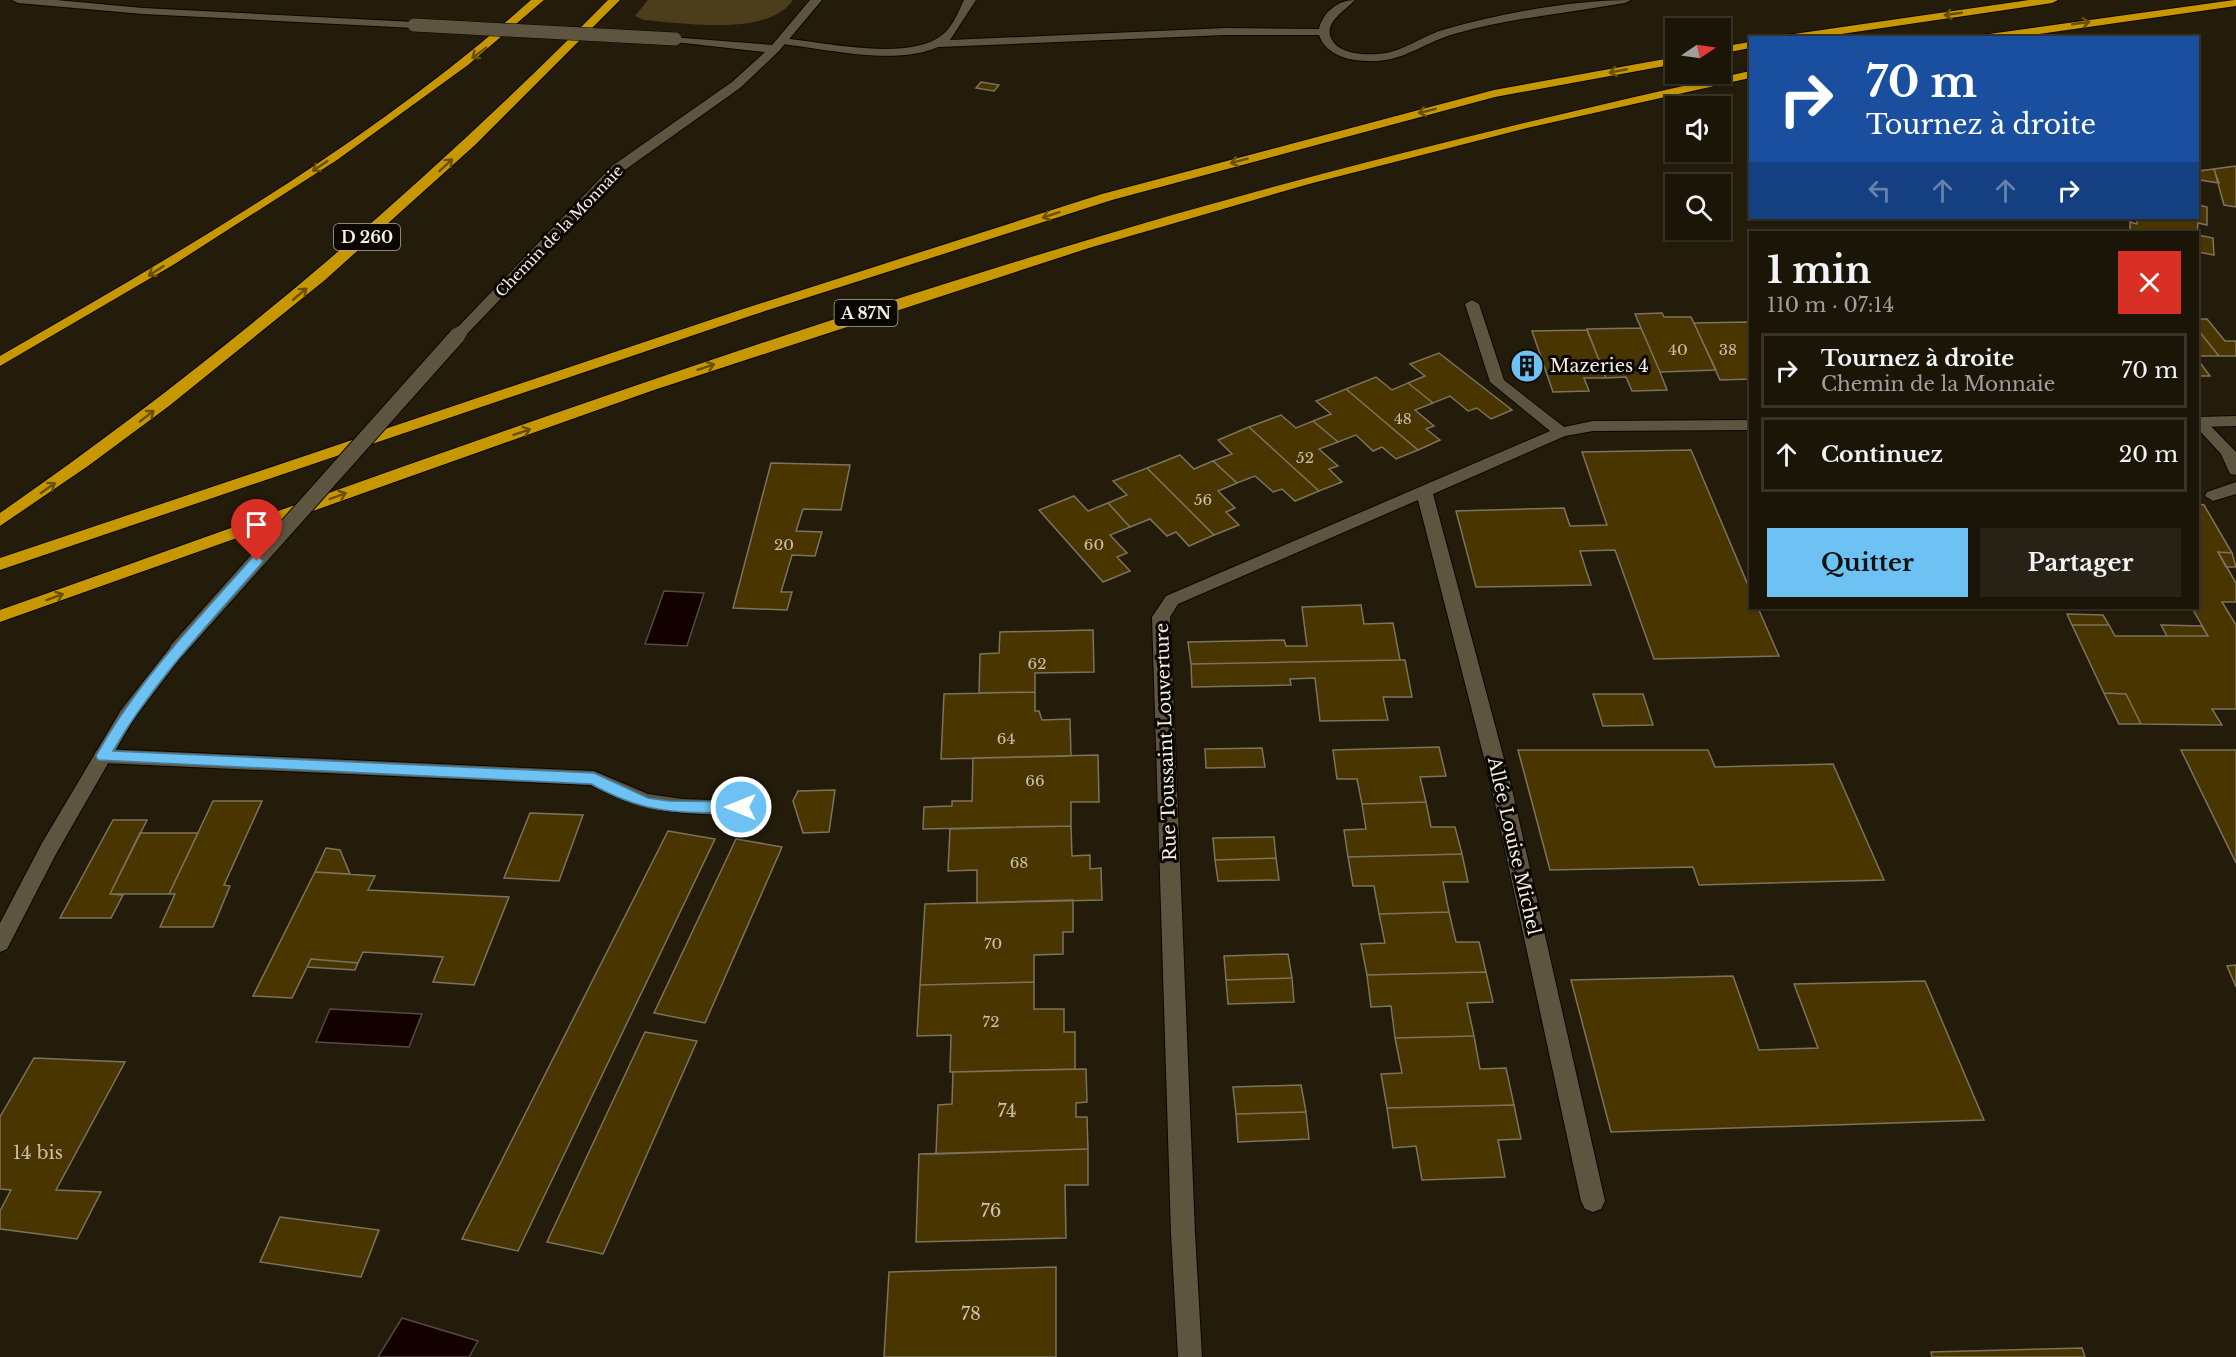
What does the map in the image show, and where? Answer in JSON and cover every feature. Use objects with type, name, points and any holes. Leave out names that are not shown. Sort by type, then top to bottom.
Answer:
[{"type":"highway","points":[[0,362],[136,284],[290,186],[421,97],[493,42],[538,0]]},
{"type":"highway","name":"D 260","points":[[0,521],[101,452],[254,333],[377,228],[554,62],[614,0]]},
{"type":"highway","points":[[1801,36],[2052,0]]},
{"type":"highway","points":[[1997,36],[2236,3]]},
{"type":"highway","points":[[1731,49],[1749,45]]},
{"type":"highway","name":"A 87N","points":[[0,564],[748,312],[1107,198],[1494,94],[1665,62]]},
{"type":"highway","name":"A 87N","points":[[0,616],[782,340],[1140,227],[1358,165],[1530,123],[1749,75]]},
{"type":"street","points":[[18,0],[143,11],[902,52],[939,44],[1008,43],[1140,33],[1322,32]]},
{"type":"street","name":"Chemin de la Monnaie","points":[[103,756],[127,715],[178,649],[461,332],[617,169],[736,84],[778,45],[816,0]]},
{"type":"street","points":[[939,44],[951,33],[970,0]]},
{"type":"street","points":[[1349,0],[1325,23],[1322,32],[1331,47],[1340,52],[1380,57],[1393,56],[1449,31],[1625,0]]},
{"type":"street","points":[[1472,304],[1497,382],[1561,432]]},
{"type":"street","points":[[2199,422],[2236,421]]},
{"type":"street","points":[[2199,423],[2228,452],[2236,470]]},
{"type":"street","name":"Rue Toussaint Louverture","points":[[1190,1357],[1183,1233],[1161,617],[1172,600],[1561,432],[1593,426],[1749,425]]},
{"type":"street","points":[[2213,496],[2227,493],[2236,487]]},
{"type":"street","name":"Allée Louise Michel","points":[[1424,492],[1501,785],[1593,1201]]},
{"type":"street","points":[[0,943],[103,756],[594,778],[628,797],[648,804],[669,807],[741,807]]},
{"type":"shaded area","points":[[648,0],[793,0],[781,12],[765,19],[745,23],[701,25],[644,20],[635,16]]},
{"type":"shaded area","points":[[664,591],[704,593],[687,646],[645,644]]},
{"type":"shaded area","points":[[330,1009],[422,1014],[409,1047],[316,1042]]},
{"type":"shaded area","points":[[402,1318],[478,1341],[469,1357],[378,1357]]},
{"type":"building","points":[[981,82],[999,85],[994,91],[976,88]]},
{"type":"building","points":[[2236,166],[2236,207],[2224,205],[2214,169]]},
{"type":"building","points":[[2214,169],[2219,183],[2200,180],[2199,171]]},
{"type":"building","points":[[2199,205],[2207,207],[2207,225],[2198,223],[2197,231],[2130,231],[2130,222],[2137,224],[2137,219],[2199,219]]},
{"type":"building","points":[[2199,235],[2213,238],[2214,255],[2199,252]]},
{"type":"building","points":[[1662,313],[1664,317],[1691,317],[1716,370],[1660,372],[1635,314]]},
{"type":"building","points":[[2199,319],[2207,319],[2225,341],[2236,341],[2236,356],[2219,356],[2199,331]]},
{"type":"building","points":[[1747,322],[1749,326],[1749,379],[1720,380],[1694,323]]},
{"type":"building","points":[[1641,328],[1667,390],[1632,391],[1626,377],[1606,378],[1587,329]]},
{"type":"building","points":[[1587,330],[1606,378],[1584,378],[1589,391],[1553,392],[1532,331]]},
{"type":"building","points":[[2199,331],[2219,356],[2199,356]]},
{"type":"building","points":[[1439,353],[1512,410],[1491,419],[1477,408],[1468,411],[1450,396],[1433,403],[1408,383],[1425,376],[1410,364]]},
{"type":"building","name":"Mazeries 4","points":[[1515,358],[1533,358],[1539,374],[1521,375]]},
{"type":"building","points":[[2199,361],[2210,376],[2199,376]]},
{"type":"building","points":[[1376,377],[1392,390],[1408,383],[1433,403],[1415,410],[1434,426],[1426,429],[1440,440],[1418,450],[1346,389]]},
{"type":"building","points":[[1346,389],[1418,450],[1396,459],[1382,447],[1373,451],[1356,435],[1338,442],[1313,421],[1331,414],[1316,401]]},
{"type":"building","points":[[1281,415],[1296,428],[1313,421],[1338,442],[1319,449],[1338,466],[1329,469],[1342,482],[1319,491],[1249,427]]},
{"type":"building","points":[[1249,427],[1319,491],[1295,501],[1282,489],[1273,492],[1255,476],[1237,483],[1213,461],[1232,454],[1218,440]]},
{"type":"building","points":[[1691,450],[1749,588],[1749,609],[1758,609],[1779,656],[1654,659],[1615,550],[1580,551],[1591,585],[1476,587],[1456,511],[1564,508],[1570,526],[1607,525],[1582,452]]},
{"type":"building","points":[[1180,455],[1194,469],[1213,461],[1237,483],[1218,491],[1235,508],[1226,512],[1239,525],[1214,535],[1147,468]]},
{"type":"building","points":[[771,463],[850,465],[841,510],[803,509],[796,531],[822,532],[815,556],[792,555],[781,592],[792,592],[787,610],[733,608]]},
{"type":"building","points":[[1147,468],[1214,535],[1189,546],[1176,532],[1167,536],[1150,519],[1130,527],[1108,503],[1127,495],[1113,481]]},
{"type":"building","points":[[1074,496],[1088,511],[1108,503],[1130,527],[1110,535],[1127,553],[1117,557],[1130,571],[1103,582],[1039,510]]},
{"type":"building","points":[[2199,504],[2204,505],[2232,553],[2218,552],[2236,583],[2236,602],[2222,602],[2236,625],[2236,709],[2212,709],[2222,725],[2141,724],[2126,694],[2104,693],[2072,625],[2109,625],[2115,636],[2208,636],[2193,609],[2199,609]]},
{"type":"building","points":[[2218,552],[2232,553],[2236,567],[2226,567]]},
{"type":"building","points":[[1361,605],[1364,624],[1393,623],[1400,660],[1191,664],[1188,642],[1284,640],[1286,646],[1307,646],[1302,607]]},
{"type":"building","points":[[2067,614],[2103,615],[2109,625],[2072,625]]},
{"type":"building","points":[[2161,625],[2202,626],[2208,636],[2167,636]]},
{"type":"building","points":[[1093,630],[1094,672],[1035,673],[1035,692],[979,693],[980,654],[999,653],[1000,632]]},
{"type":"building","points":[[1405,660],[1412,697],[1383,697],[1388,720],[1320,721],[1315,678],[1290,679],[1291,685],[1192,687],[1191,664]]},
{"type":"building","points":[[1035,692],[1035,711],[1039,711],[1042,720],[1070,719],[1071,756],[941,759],[944,694]]},
{"type":"building","points":[[2104,693],[2126,694],[2141,724],[2119,724]]},
{"type":"building","points":[[1593,694],[1643,694],[1653,725],[1603,726]]},
{"type":"building","points":[[1439,747],[1446,776],[1420,777],[1426,802],[1362,804],[1357,779],[1337,779],[1333,750]]},
{"type":"building","points":[[1262,748],[1265,767],[1206,768],[1205,749]]},
{"type":"building","points":[[1518,750],[1708,750],[1715,767],[1833,764],[1884,880],[1699,885],[1693,867],[1550,870]]},
{"type":"building","points":[[2181,750],[2236,750],[2236,863]]},
{"type":"building","points":[[1098,755],[1099,802],[1071,802],[1071,826],[923,829],[924,807],[952,806],[952,801],[972,801],[973,758]]},
{"type":"building","points":[[835,790],[829,832],[803,833],[793,801],[798,791]]},
{"type":"building","points":[[213,801],[262,801],[224,885],[230,886],[213,927],[160,927],[175,894],[169,894]]},
{"type":"building","points":[[1426,802],[1431,827],[1455,827],[1462,854],[1348,857],[1344,830],[1366,829],[1362,804]]},
{"type":"building","points":[[530,813],[583,815],[559,881],[504,878]]},
{"type":"building","points":[[113,820],[147,820],[110,894],[123,895],[111,918],[60,918]]},
{"type":"building","points":[[1071,826],[1072,856],[1090,855],[1090,869],[1101,868],[1102,900],[977,903],[977,870],[948,871],[950,829]]},
{"type":"building","points":[[668,831],[715,839],[518,1251],[462,1239]]},
{"type":"building","points":[[140,833],[198,833],[169,894],[110,894]]},
{"type":"building","points":[[1274,837],[1276,858],[1215,860],[1213,838]]},
{"type":"building","points":[[736,839],[782,847],[705,1023],[654,1013]]},
{"type":"building","points":[[326,848],[340,850],[350,874],[315,872]]},
{"type":"building","points":[[1462,854],[1468,882],[1443,882],[1449,912],[1379,914],[1374,886],[1353,886],[1348,857]]},
{"type":"building","points":[[1276,858],[1279,880],[1218,881],[1215,860]]},
{"type":"building","points":[[315,872],[375,876],[368,890],[509,897],[474,985],[433,982],[443,957],[363,952],[358,963],[311,959],[292,998],[253,996]]},
{"type":"building","points":[[1073,900],[1073,932],[1063,932],[1063,954],[1034,955],[1034,982],[920,985],[925,904]]},
{"type":"building","points":[[1449,912],[1456,942],[1479,942],[1486,972],[1367,975],[1361,944],[1385,943],[1379,914]]},
{"type":"building","points":[[1288,954],[1292,978],[1226,980],[1224,956]]},
{"type":"building","points":[[311,959],[358,963],[355,970],[307,967]]},
{"type":"building","points":[[2236,965],[2236,987],[2227,966]]},
{"type":"building","points":[[1486,972],[1493,1002],[1467,1003],[1474,1036],[1395,1038],[1391,1006],[1371,1007],[1367,975]]},
{"type":"building","points":[[1733,976],[1759,1050],[1818,1048],[1794,984],[1925,981],[1984,1120],[1611,1132],[1571,980]]},
{"type":"building","points":[[1292,978],[1294,1002],[1228,1004],[1226,980]]},
{"type":"building","points":[[1034,982],[1034,1009],[1064,1009],[1064,1032],[1075,1032],[1075,1069],[950,1072],[951,1035],[917,1036],[920,985]]},
{"type":"building","points":[[645,1032],[697,1041],[603,1254],[547,1242]]},
{"type":"building","points":[[1474,1036],[1480,1069],[1506,1068],[1514,1105],[1387,1108],[1381,1074],[1402,1073],[1395,1038]]},
{"type":"building","points":[[34,1058],[125,1062],[56,1190],[101,1192],[77,1239],[0,1229],[0,1211],[11,1190],[0,1189],[0,1117]]},
{"type":"building","points":[[1086,1069],[1087,1102],[1076,1103],[1076,1117],[1087,1117],[1088,1149],[936,1154],[938,1105],[952,1104],[953,1072]]},
{"type":"building","points":[[1301,1085],[1306,1112],[1236,1114],[1233,1087]]},
{"type":"building","points":[[1514,1105],[1521,1139],[1498,1140],[1505,1177],[1422,1180],[1416,1146],[1393,1148],[1387,1108]]},
{"type":"building","points":[[1306,1112],[1309,1139],[1238,1142],[1236,1114]]},
{"type":"building","points":[[1088,1149],[1088,1185],[1065,1185],[1066,1238],[916,1242],[919,1154]]},
{"type":"building","points":[[280,1217],[379,1230],[361,1277],[260,1262]]},
{"type":"building","points":[[1056,1267],[1056,1357],[884,1357],[889,1272]]},
{"type":"building","points":[[2082,1348],[2085,1357],[1932,1357],[1931,1352]]},
{"type":"place","name":"Mazeries 4","points":[[1527,366]]},
{"type":"route","points":[[257,561],[159,672],[127,715],[103,756],[594,778],[628,797],[648,804],[669,807],[741,807]]}]
